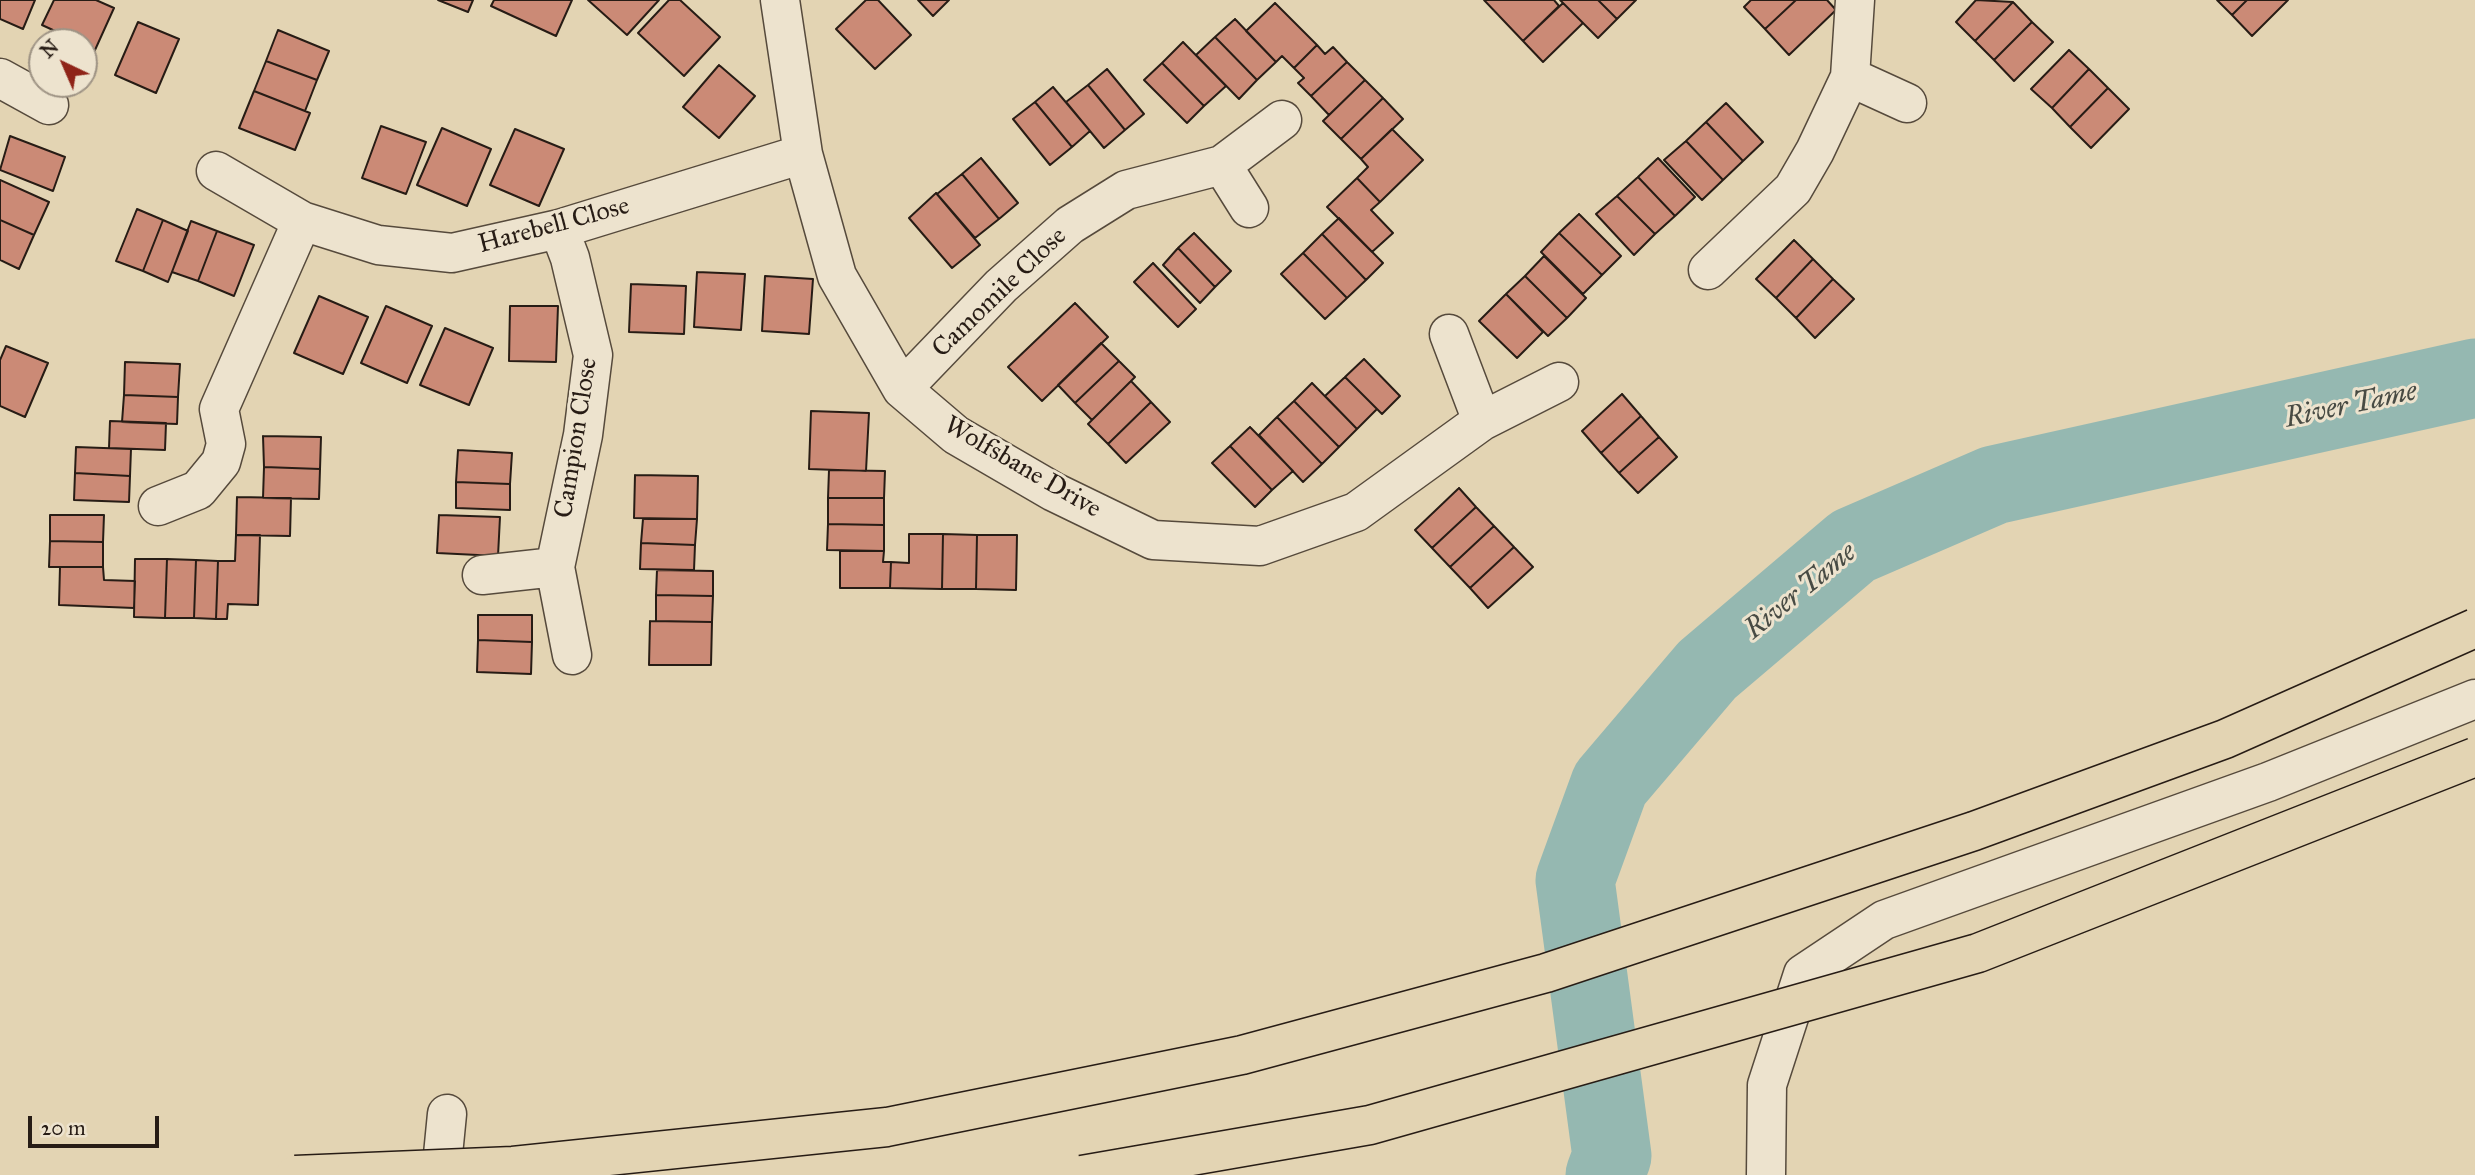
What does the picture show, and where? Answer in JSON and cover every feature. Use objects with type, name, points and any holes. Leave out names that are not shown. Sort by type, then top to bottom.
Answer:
[{"type":"highway","points":[[295,1175],[513,1166],[887,1127],[1242,1055],[1546,974],[1974,831],[2225,739],[2475,628]]},
{"type":"highway","points":[[1082,1175],[1370,1125],[1978,953],[2475,757]]},
{"type":"street","name":"Wolfsbane Drive","points":[[780,0],[803,154],[837,276],[902,389],[956,435],[1054,492],[1153,540],[1260,546],[1356,512],[1482,421],[1559,382]]},
{"type":"street","points":[[1708,271],[1793,189],[1815,151],[1850,76],[1855,0]]},
{"type":"street","points":[[1850,76],[1907,103]]},
{"type":"street","points":[[0,78],[48,105]]},
{"type":"street","name":"Camomile Close","points":[[902,389],[1001,286],[1070,225],[1126,190],[1222,165],[1282,120]]},
{"type":"street","name":"Harebell Close","points":[[216,171],[302,221],[378,245],[452,253],[559,229],[803,154]]},
{"type":"street","points":[[1222,165],[1249,208]]},
{"type":"street","points":[[158,506],[198,490],[221,463],[226,444],[219,409],[302,221]]},
{"type":"street","name":"Campion Close","points":[[559,229],[570,258],[593,355],[583,435],[555,567],[572,655]]},
{"type":"street","points":[[1449,334],[1482,421]]},
{"type":"street","points":[[482,575],[555,567]]},
{"type":"street","points":[[1766,1175],[1767,1085],[1803,974],[1861,935],[1884,920],[2268,782],[2475,699]]},
{"type":"street","points":[[441,1175],[447,1114]]},
{"type":"building","points":[[0,0],[35,0],[23,29],[0,19]]},
{"type":"building","points":[[54,0],[96,0],[114,8],[98,43],[98,28],[49,28],[42,25]]},
{"type":"building","points":[[438,0],[473,0],[468,12]]},
{"type":"building","points":[[494,0],[572,0],[556,36],[491,6]]},
{"type":"building","points":[[588,0],[659,0],[627,35]]},
{"type":"building","points":[[669,0],[680,0],[720,37],[684,76],[638,33]]},
{"type":"building","points":[[866,0],[878,0],[911,35],[875,69],[836,29]]},
{"type":"building","points":[[918,0],[949,0],[933,16]]},
{"type":"building","points":[[1484,0],[1554,0],[1559,6],[1523,41]]},
{"type":"building","points":[[1560,0],[1598,0],[1617,19],[1598,38]]},
{"type":"building","points":[[1598,0],[1636,0],[1617,19]]},
{"type":"building","points":[[1751,0],[1796,0],[1765,29],[1744,7]]},
{"type":"building","points":[[1796,0],[1827,0],[1836,10],[1789,55],[1765,29]]},
{"type":"building","points":[[1976,0],[2013,2],[1975,41],[1956,22]]},
{"type":"building","points":[[2217,0],[2247,0],[2232,15]]},
{"type":"building","points":[[2247,0],[2288,0],[2252,36],[2232,15]]},
{"type":"building","points":[[2013,2],[2032,22],[1994,60],[1975,41]]},
{"type":"building","points":[[1275,3],[1317,45],[1294,68],[1282,56],[1276,62],[1246,31]]},
{"type":"building","points":[[1563,3],[1583,23],[1543,62],[1523,41]]},
{"type":"building","points":[[1235,19],[1276,62],[1257,80],[1215,37]]},
{"type":"building","points":[[138,22],[179,39],[156,93],[115,75]]},
{"type":"building","points":[[2032,22],[2053,42],[2014,81],[1994,60]]},
{"type":"building","points":[[278,30],[329,51],[317,80],[266,61]]},
{"type":"building","points":[[1215,37],[1257,80],[1239,99],[1196,55]]},
{"type":"building","points":[[1183,42],[1226,86],[1204,106],[1162,63]]},
{"type":"building","points":[[1317,45],[1325,54],[1333,47],[1347,62],[1311,96],[1298,83],[1304,78],[1294,68]]},
{"type":"building","points":[[2069,50],[2089,69],[2052,108],[2031,89]]},
{"type":"building","points":[[266,61],[317,80],[305,111],[254,91]]},
{"type":"building","points":[[1347,62],[1365,80],[1329,115],[1311,96]]},
{"type":"building","points":[[1162,63],[1204,106],[1187,123],[1144,80]]},
{"type":"building","points":[[719,65],[755,96],[719,138],[683,107]]},
{"type":"building","points":[[1107,69],[1144,114],[1125,130],[1088,85]]},
{"type":"building","points":[[2089,69],[2108,88],[2070,127],[2052,108]]},
{"type":"building","points":[[1365,80],[1383,98],[1341,139],[1323,121]]},
{"type":"building","points":[[1088,85],[1125,130],[1104,148],[1066,102]]},
{"type":"building","points":[[1053,87],[1090,131],[1072,147],[1035,102]]},
{"type":"building","points":[[2108,88],[2129,109],[2091,148],[2070,127]]},
{"type":"building","points":[[254,91],[310,113],[295,150],[239,128]]},
{"type":"building","points":[[1383,98],[1403,119],[1361,159],[1341,139]]},
{"type":"building","points":[[1035,102],[1072,147],[1050,165],[1013,119]]},
{"type":"building","points":[[1726,103],[1763,142],[1743,161],[1706,122]]},
{"type":"building","points":[[1706,122],[1743,161],[1723,180],[1686,141]]},
{"type":"building","points":[[381,126],[426,142],[406,194],[362,178]]},
{"type":"building","points":[[442,128],[491,149],[467,206],[417,185]]},
{"type":"building","points":[[515,129],[564,149],[539,206],[490,185]]},
{"type":"building","points":[[1392,129],[1423,160],[1380,202],[1357,178],[1368,167],[1361,159]]},
{"type":"building","points":[[10,136],[65,157],[53,191],[0,170]]},
{"type":"building","points":[[1686,141],[1723,180],[1702,200],[1664,160]]},
{"type":"building","points":[[981,158],[1018,203],[999,219],[962,174]]},
{"type":"building","points":[[1658,158],[1695,197],[1675,216],[1638,177]]},
{"type":"building","points":[[962,174],[999,219],[975,238],[937,194]]},
{"type":"building","points":[[1638,177],[1675,216],[1655,234],[1617,196]]},
{"type":"building","points":[[1357,178],[1380,202],[1371,210],[1393,233],[1372,252],[1327,207]]},
{"type":"building","points":[[0,180],[49,202],[34,235],[0,220]]},
{"type":"building","points":[[936,193],[980,245],[952,268],[909,218]]},
{"type":"building","points":[[1617,196],[1655,234],[1634,255],[1596,214]]},
{"type":"building","points":[[137,209],[163,220],[143,271],[116,261]]},
{"type":"building","points":[[1579,214],[1621,256],[1602,275],[1559,233]]},
{"type":"building","points":[[1339,218],[1383,263],[1366,280],[1322,234]]},
{"type":"building","points":[[0,220],[34,235],[19,269],[0,260]]},
{"type":"building","points":[[163,220],[188,231],[168,282],[143,271]]},
{"type":"building","points":[[191,221],[217,231],[198,281],[172,272]]},
{"type":"building","points":[[217,231],[254,245],[234,296],[198,281]]},
{"type":"building","points":[[1194,233],[1231,271],[1215,287],[1178,248]]},
{"type":"building","points":[[1559,233],[1602,275],[1583,294],[1541,252]]},
{"type":"building","points":[[1322,234],[1366,280],[1347,298],[1303,253]]},
{"type":"building","points":[[1794,240],[1813,259],[1776,298],[1756,279]]},
{"type":"building","points":[[1178,248],[1215,287],[1200,303],[1163,265]]},
{"type":"building","points":[[1303,253],[1347,298],[1325,319],[1281,274]]},
{"type":"building","points":[[1544,256],[1586,298],[1567,318],[1525,276]]},
{"type":"building","points":[[1813,259],[1833,279],[1796,318],[1776,298]]},
{"type":"building","points":[[1153,263],[1196,309],[1178,327],[1134,282]]},
{"type":"building","points":[[697,272],[745,274],[741,330],[694,327]]},
{"type":"building","points":[[765,276],[813,279],[809,334],[762,331]]},
{"type":"building","points":[[1525,276],[1567,318],[1548,336],[1506,294]]},
{"type":"building","points":[[1833,279],[1854,299],[1815,338],[1796,318]]},
{"type":"building","points":[[631,284],[686,286],[684,334],[629,332]]},
{"type":"building","points":[[1506,294],[1543,332],[1517,358],[1479,321]]},
{"type":"building","points":[[319,296],[368,317],[343,374],[294,353]]},
{"type":"building","points":[[1075,303],[1108,337],[1042,401],[1008,367]]},
{"type":"building","points":[[386,306],[432,326],[407,383],[361,363]]},
{"type":"building","points":[[510,306],[558,306],[556,362],[509,361]]},
{"type":"building","points":[[445,328],[493,348],[469,405],[420,385]]},
{"type":"building","points":[[1101,343],[1119,361],[1075,403],[1058,385]]},
{"type":"building","points":[[6,346],[48,363],[25,417],[0,406],[0,360]]},
{"type":"building","points":[[1364,359],[1400,396],[1382,414],[1345,377]]},
{"type":"building","points":[[1119,361],[1135,377],[1092,420],[1075,403]]},
{"type":"building","points":[[125,362],[180,364],[178,397],[124,395]]},
{"type":"building","points":[[1345,377],[1377,409],[1357,429],[1325,396]]},
{"type":"building","points":[[1131,381],[1151,402],[1108,444],[1088,424]]},
{"type":"building","points":[[1312,383],[1357,429],[1339,447],[1294,401]]},
{"type":"building","points":[[1622,394],[1641,416],[1601,453],[1582,431]]},
{"type":"building","points":[[124,395],[178,397],[177,424],[122,422]]},
{"type":"building","points":[[1294,401],[1339,447],[1322,464],[1277,417]]},
{"type":"building","points":[[1151,402],[1170,422],[1126,463],[1108,444]]},
{"type":"building","points":[[811,411],[869,413],[866,471],[809,469]]},
{"type":"building","points":[[1641,416],[1659,437],[1619,473],[1601,453]]},
{"type":"building","points":[[1277,417],[1322,464],[1303,482],[1259,435]]},
{"type":"building","points":[[110,421],[166,423],[165,450],[109,448]]},
{"type":"building","points":[[1250,427],[1293,471],[1272,490],[1230,446]]},
{"type":"building","points":[[263,436],[321,437],[320,469],[264,467]]},
{"type":"building","points":[[1659,437],[1677,457],[1638,493],[1619,473]]},
{"type":"building","points":[[1230,446],[1272,490],[1255,507],[1212,463]]},
{"type":"building","points":[[76,447],[131,449],[130,476],[75,473]]},
{"type":"building","points":[[458,450],[512,453],[510,484],[456,482]]},
{"type":"building","points":[[264,467],[320,469],[319,499],[263,498]]},
{"type":"building","points":[[829,470],[885,471],[884,498],[828,498]]},
{"type":"building","points":[[75,473],[130,476],[129,502],[74,500]]},
{"type":"building","points":[[635,475],[698,476],[697,519],[634,518]]},
{"type":"building","points":[[456,482],[510,484],[510,510],[456,508]]},
{"type":"building","points":[[1459,488],[1476,507],[1432,548],[1415,530]]},
{"type":"building","points":[[237,497],[291,498],[290,536],[236,535]]},
{"type":"building","points":[[828,498],[884,498],[884,525],[828,524]]},
{"type":"building","points":[[1476,507],[1494,526],[1450,567],[1432,548]]},
{"type":"building","points":[[50,515],[104,515],[103,542],[50,541]]},
{"type":"building","points":[[439,515],[500,517],[498,556],[437,553]]},
{"type":"building","points":[[643,519],[697,519],[695,545],[641,543]]},
{"type":"building","points":[[828,524],[884,525],[884,551],[827,550]]},
{"type":"building","points":[[1494,526],[1514,547],[1470,588],[1450,567]]},
{"type":"building","points":[[909,534],[943,534],[942,589],[890,588],[891,562],[909,563]]},
{"type":"building","points":[[943,534],[977,535],[976,589],[942,589]]},
{"type":"building","points":[[236,535],[260,535],[258,605],[228,604],[227,619],[216,619],[218,561],[235,561]]},
{"type":"building","points":[[977,535],[1017,535],[1016,590],[976,589]]},
{"type":"building","points":[[50,541],[103,542],[103,567],[49,567]]},
{"type":"building","points":[[641,543],[695,545],[694,570],[640,569]]},
{"type":"building","points":[[1514,547],[1533,567],[1488,608],[1470,588]]},
{"type":"building","points":[[840,551],[884,551],[883,562],[891,562],[890,588],[840,588]]},
{"type":"building","points":[[135,559],[167,559],[165,618],[134,617]]},
{"type":"building","points":[[167,559],[196,560],[194,618],[165,618]]},
{"type":"building","points":[[196,560],[218,561],[216,619],[194,618]]},
{"type":"building","points":[[60,567],[103,567],[104,580],[135,581],[134,608],[59,605]]},
{"type":"building","points":[[657,570],[713,571],[713,596],[656,595]]},
{"type":"building","points":[[656,595],[713,596],[712,622],[656,621]]},
{"type":"building","points":[[478,615],[532,615],[532,642],[478,640]]},
{"type":"building","points":[[650,621],[712,622],[711,665],[649,665]]},
{"type":"building","points":[[478,640],[532,642],[531,674],[477,672]]},
{"type":"waterway","name":"River Tame","points":[[1605,1175],[1612,1156],[1575,880],[1610,784],[1707,670],[1853,546],[1994,485],[2475,378]]}]
